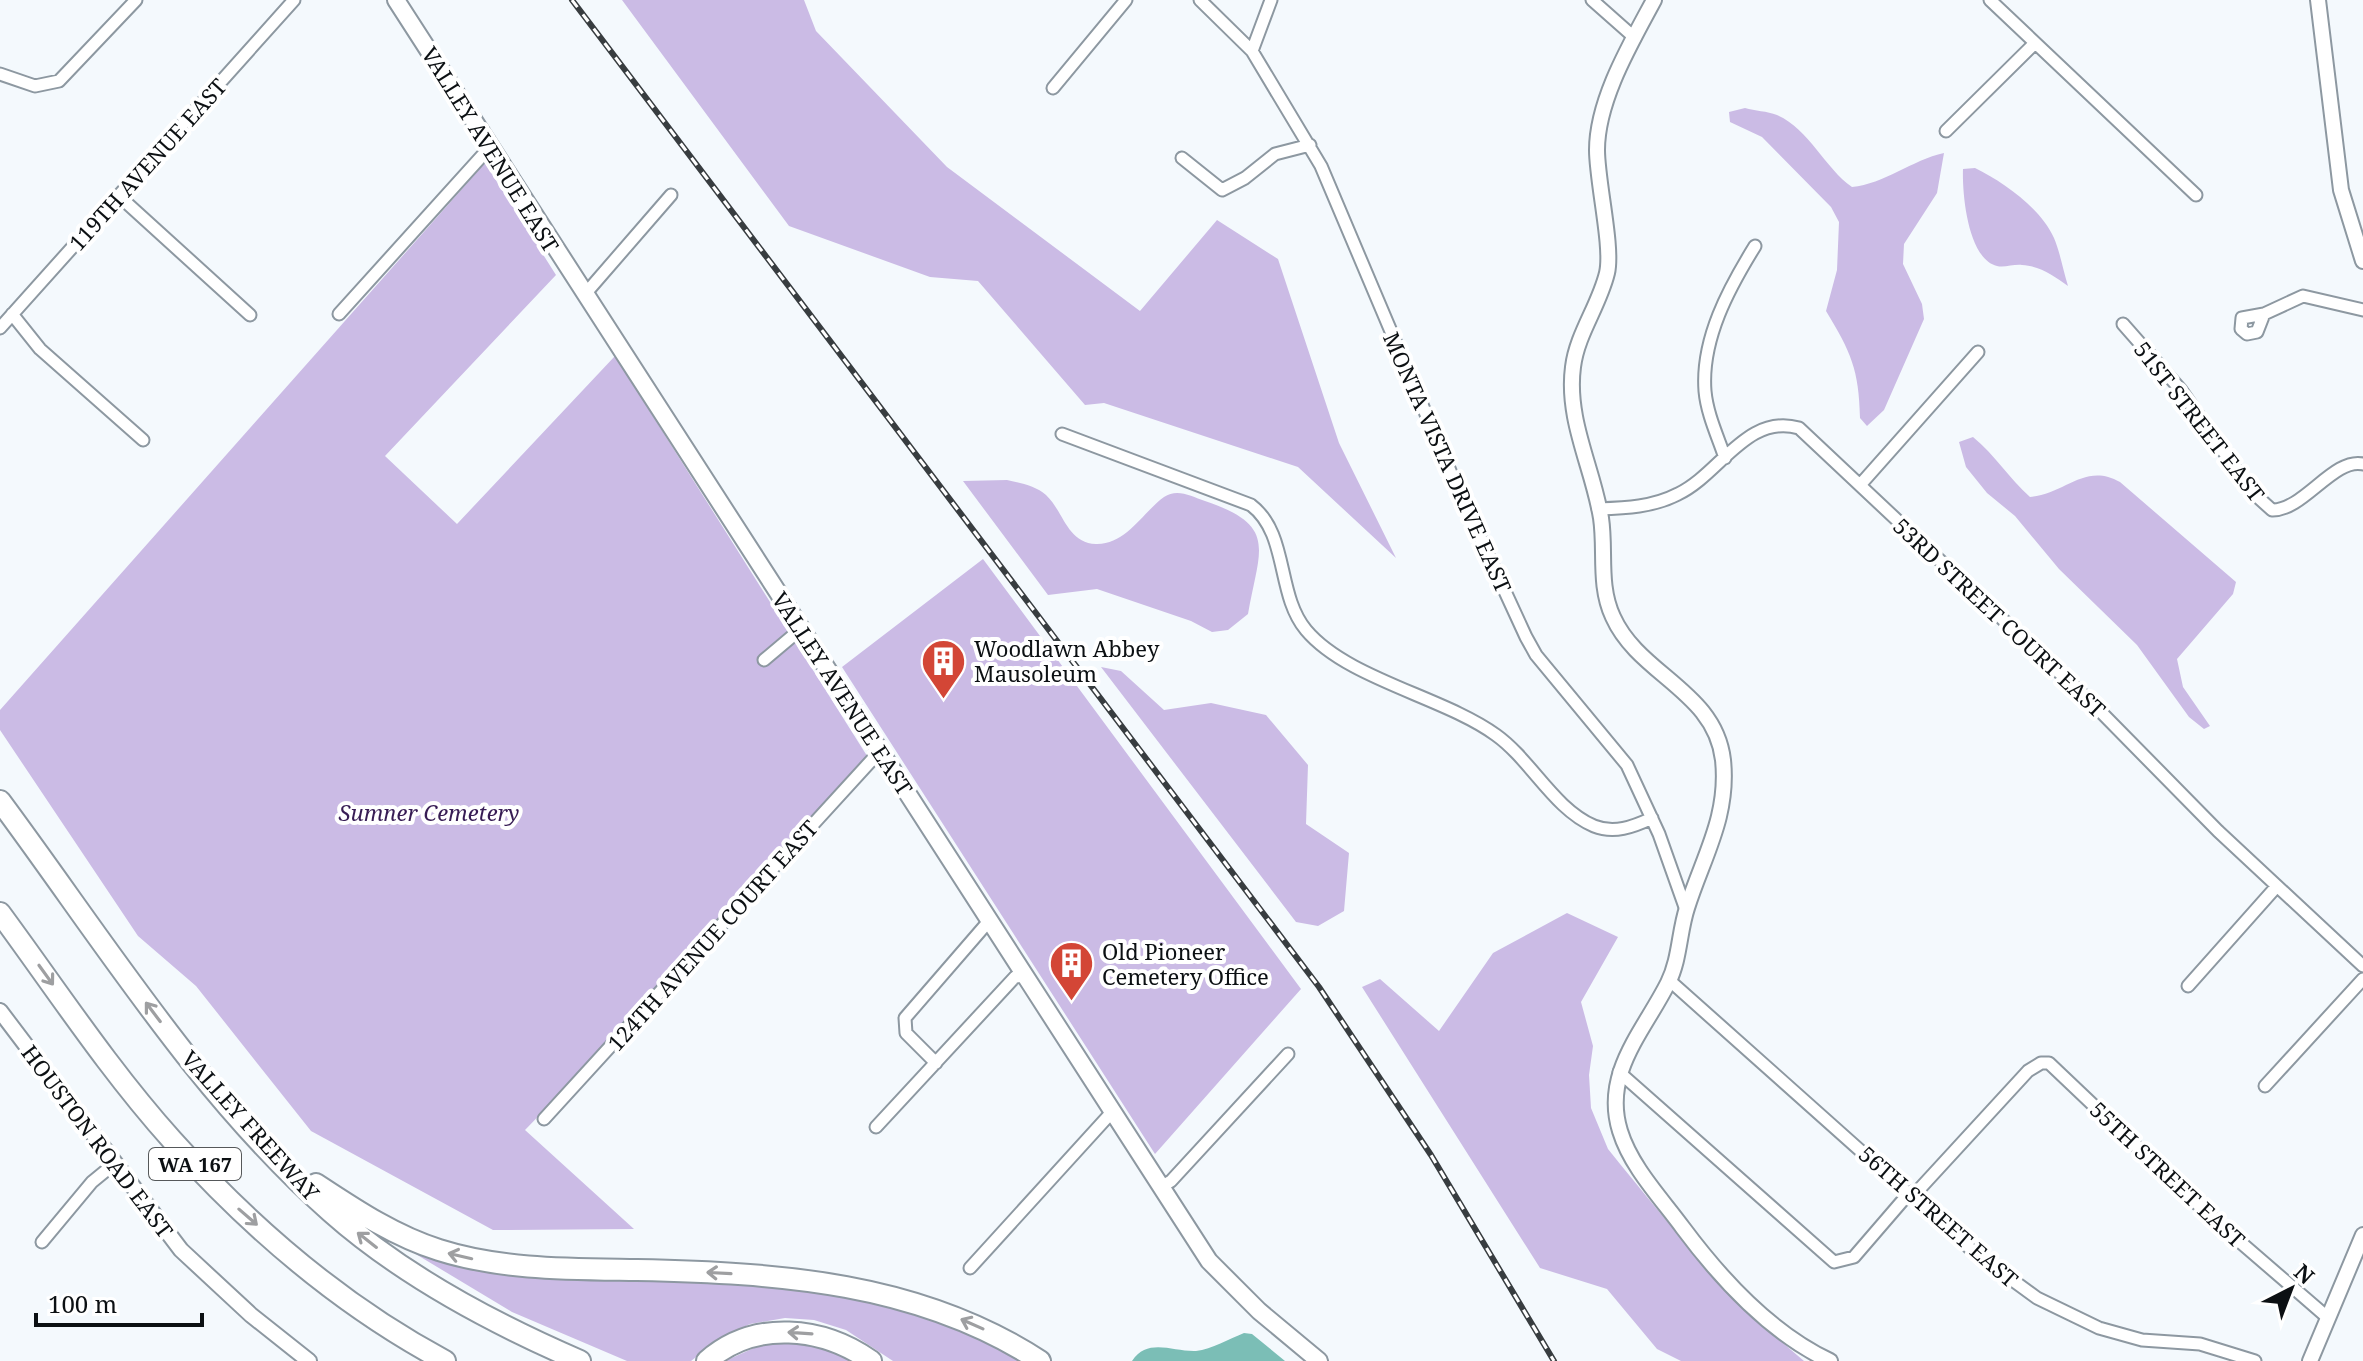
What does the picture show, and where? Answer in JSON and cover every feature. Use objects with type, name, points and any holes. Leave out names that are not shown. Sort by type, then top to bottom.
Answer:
[{"type":"highway","name":"VALLEY FREEWAY","points":[[0,801],[179,1046],[332,1213],[384,1253],[476,1310],[580,1361]]},
{"type":"highway","name":"WA 167","points":[[0,913],[136,1097],[172,1141],[240,1210],[347,1300],[445,1361]]},
{"type":"highway","points":[[277,1156],[356,1211],[399,1234],[441,1251],[534,1267],[805,1278],[846,1285],[914,1301],[967,1321],[1040,1361]]},
{"type":"highway","points":[[707,1361],[735,1344],[759,1335],[802,1332],[844,1345],[871,1361]]},
{"type":"main road","name":"VALLEY AVENUE EAST","points":[[396,0],[1161,1187],[1219,1272],[1319,1361]]},
{"type":"street","points":[[0,74],[35,86],[59,81],[136,0]]},
{"type":"street","name":"119TH AVENUE EAST","points":[[0,328],[294,0]]},
{"type":"street","points":[[1053,88],[1126,0]]},
{"type":"street","points":[[1200,0],[1252,51],[1271,0]]},
{"type":"street","points":[[1592,0],[1635,38]]},
{"type":"street","points":[[1654,0],[1612,89],[1598,137],[1607,275],[1573,365],[1573,406],[1598,509],[1604,590],[1612,616],[1636,650],[1694,699],[1716,734],[1721,748],[1723,796],[1719,828],[1686,910],[1669,980],[1634,1039],[1619,1072],[1617,1119],[1629,1154],[1705,1258],[1781,1331],[1830,1361]]},
{"type":"street","points":[[1990,0],[2196,195]]},
{"type":"street","points":[[2318,0],[2341,190],[2363,261]]},
{"type":"street","points":[[1946,131],[2035,43]]},
{"type":"street","name":"MONTA VISTA DRIVE EAST","points":[[1252,51],[1264,76],[1310,145],[1526,637],[1536,655],[1627,765],[1652,818],[1686,910]]},
{"type":"street","points":[[1182,158],[1222,190],[1245,178],[1275,154],[1310,145]]},
{"type":"street","points":[[339,314],[490,147]]},
{"type":"street","points":[[586,293],[671,195]]},
{"type":"street","points":[[119,196],[250,315]]},
{"type":"street","points":[[1725,458],[1705,391],[1708,356],[1727,295],[1755,246]]},
{"type":"street","points":[[2264,314],[2295,298],[2311,295],[2363,310]]},
{"type":"street","points":[[12,314],[40,349],[143,440]]},
{"type":"street","name":"51ST STREET EAST","points":[[2123,324],[2181,390],[2251,491],[2272,510],[2294,502],[2349,464],[2363,464]]},
{"type":"street","points":[[1860,485],[1978,352]]},
{"type":"street","name":"53RD STREET COURT EAST","points":[[1598,509],[1639,507],[1677,495],[1757,431],[1772,424],[1784,424],[1809,434],[2097,708],[2218,831],[2363,966]]},
{"type":"street","points":[[1062,434],[1251,505],[1267,521],[1293,610],[1318,642],[1343,658],[1493,733],[1567,806],[1591,825],[1622,830],[1652,818]]},
{"type":"street","points":[[764,660],[802,628]]},
{"type":"street","name":"124TH AVENUE COURT EAST","points":[[544,1119],[880,751]]},
{"type":"street","points":[[2188,986],[2277,886]]},
{"type":"street","points":[[936,1063],[906,1033],[905,1018],[989,921]]},
{"type":"street","points":[[876,1127],[1015,977],[1025,976]]},
{"type":"street","points":[[2265,1086],[2363,979]]},
{"type":"street","name":"56TH STREET EAST","points":[[1669,980],[1997,1271],[2057,1309],[2099,1328],[2142,1340],[2200,1344],[2255,1361]]},
{"type":"street","name":"HOUSTON ROAD EAST","points":[[0,1011],[181,1250],[241,1306],[309,1361]]},
{"type":"street","points":[[1161,1187],[1171,1181],[1288,1054]]},
{"type":"street","name":"55TH STREET EAST","points":[[1912,1193],[2012,1087],[2036,1065],[2046,1063],[2056,1067],[2210,1216],[2327,1317]]},
{"type":"street","points":[[1619,1072],[1828,1258],[1842,1262],[1862,1250],[1912,1193]]},
{"type":"street","points":[[970,1268],[1112,1112]]},
{"type":"street","points":[[42,1242],[92,1182],[114,1164]]},
{"type":"street","points":[[2310,1361],[2363,1235]]},
{"type":"green space","points":[[622,0],[804,0],[816,31],[947,167],[1140,311],[1217,220],[1278,259],[1339,443],[1396,558],[1298,467],[1104,403],[1085,405],[978,281],[930,277],[789,226]]},
{"type":"green space","points":[[1745,108],[1788,121],[1852,187],[1944,153],[1937,193],[1904,244],[1903,264],[1922,304],[1924,319],[1884,410],[1867,426],[1860,418],[1858,387],[1852,362],[1826,311],[1837,270],[1839,222],[1831,207],[1762,137],[1730,122],[1729,112]]},
{"type":"green space","name":"Sumner Cemetery","points":[[485,163],[556,275],[385,456],[457,524],[615,356],[869,759],[680,970],[525,1130],[634,1229],[493,1230],[311,1131],[196,986],[138,936],[0,730],[0,710]]},
{"type":"green space","points":[[1975,168],[2009,188],[2040,216],[2054,238],[2068,286],[2035,267],[1997,266],[1987,261],[1979,251],[1969,224],[1963,180],[1963,169]]},
{"type":"green space","points":[[1973,437],[2030,497],[2096,475],[2120,482],[2236,582],[2233,594],[2177,659],[2183,687],[2210,726],[2204,729],[2189,717],[2137,645],[2059,569],[2015,516],[1987,493],[1966,467],[1959,442]]},
{"type":"green space","points":[[1007,480],[1042,492],[1072,533],[1096,544],[1107,543],[1125,534],[1169,494],[1184,494],[1229,510],[1254,531],[1258,542],[1259,556],[1248,614],[1228,630],[1212,632],[1191,621],[1097,589],[1048,595],[963,481]]},
{"type":"green space","points":[[983,559],[1301,989],[1155,1154],[842,667]]},
{"type":"green space","points":[[1101,667],[1121,671],[1164,710],[1211,703],[1266,715],[1308,765],[1306,824],[1349,853],[1344,911],[1318,926],[1296,922]]},
{"type":"green space","points":[[1567,913],[1618,937],[1581,1002],[1593,1046],[1589,1075],[1591,1108],[1608,1149],[1725,1286],[1804,1361],[1681,1361],[1657,1349],[1607,1289],[1540,1268],[1362,987],[1380,979],[1439,1031],[1493,953]]},
{"type":"green space","points":[[404,1247],[579,1278],[783,1284],[886,1302],[970,1332],[1025,1361],[893,1361],[846,1330],[814,1320],[785,1318],[750,1324],[720,1338],[691,1361],[627,1361],[512,1312]]},
{"type":"green space","points":[[787,1341],[833,1349],[855,1361],[725,1361],[765,1343]]},
{"type":"shaded area","points":[[1244,1333],[1252,1334],[1285,1361],[1132,1361],[1146,1349],[1161,1347],[1196,1351]]},
{"type":"railway","points":[[572,0],[1319,987],[1431,1155],[1554,1361]]},
{"type":"place","name":"Woodlawn Abbey Mausoleum","points":[[943,700]]},
{"type":"place","name":"Old Pioneer Cemetery Office","points":[[1071,1003]]}]
